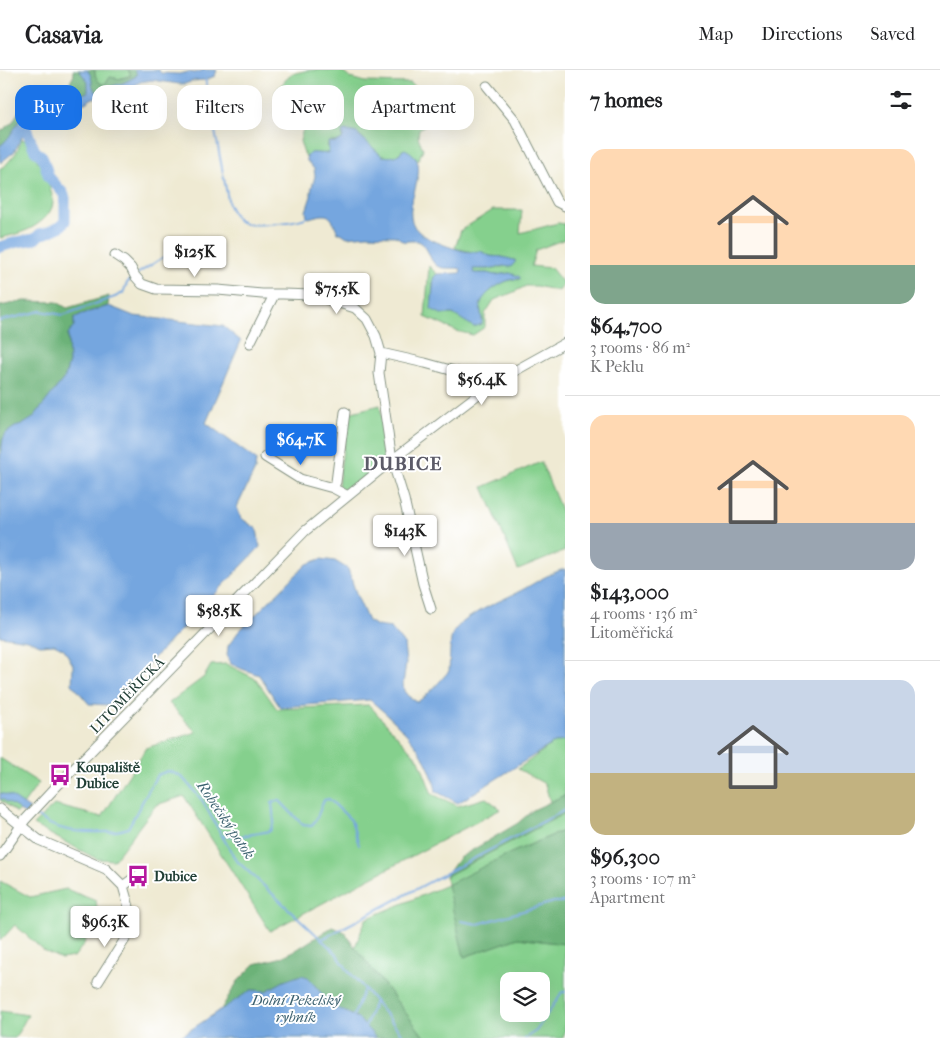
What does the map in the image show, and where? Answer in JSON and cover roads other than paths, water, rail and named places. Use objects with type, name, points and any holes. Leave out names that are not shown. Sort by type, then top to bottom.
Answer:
[{"type":"street","points":[[487,86],[515,120],[558,202],[565,206]]},
{"type":"street","points":[[115,255],[131,268],[142,284],[156,289],[313,295],[355,308],[367,319],[382,352],[379,373],[392,460],[404,499],[423,584],[431,609]]},
{"type":"street","points":[[250,342],[274,295]]},
{"type":"street","name":"LITOMĚŘICKÁ","points":[[0,856],[23,823],[38,806],[305,531],[392,460],[493,383],[565,343]]},
{"type":"street","points":[[382,352],[425,362],[493,383]]},
{"type":"street","points":[[333,488],[336,482],[345,412]]},
{"type":"street","points":[[265,457],[300,479],[333,488],[348,496]]},
{"type":"street","points":[[0,809],[23,823],[39,840],[106,869],[123,886],[130,915],[127,936],[98,982]]},
{"type":"street","points":[[123,886],[140,873]]},
{"type":"water","points":[[79,70],[87,70],[93,85],[92,99],[82,104],[82,94],[88,92],[88,82]]},
{"type":"water","points":[[134,70],[159,70],[161,73],[179,74],[217,70],[215,76],[185,84],[152,80],[140,82],[136,85],[116,85],[135,77],[137,73]]},
{"type":"water","points":[[15,128],[15,130],[26,130],[14,152],[0,163],[0,146]]},
{"type":"water","points":[[342,131],[357,133],[382,156],[396,156],[405,149],[415,156],[418,165],[418,176],[411,212],[412,222],[419,232],[452,248],[472,252],[480,251],[490,256],[516,261],[511,267],[473,269],[474,273],[495,275],[510,273],[520,277],[520,279],[504,282],[487,294],[481,303],[482,324],[474,327],[453,314],[441,314],[431,309],[434,277],[437,274],[460,273],[461,269],[437,266],[422,243],[418,241],[402,241],[395,236],[367,235],[347,237],[338,233],[331,218],[328,216],[307,217],[306,211],[315,176],[314,169],[306,157],[310,153],[329,152],[328,142],[336,142],[342,139]]},
{"type":"water","points":[[109,306],[134,316],[223,326],[241,341],[206,423],[256,460],[255,470],[237,507],[241,518],[257,529],[260,547],[109,705],[89,704],[72,684],[73,665],[64,649],[54,644],[40,645],[28,640],[0,636],[0,459],[3,439],[6,433],[33,418],[65,377],[69,362],[68,335],[74,326],[74,318]]},
{"type":"water","points":[[321,559],[335,561],[348,569],[368,621],[377,626],[391,628],[404,644],[406,663],[404,691],[417,702],[430,692],[449,671],[451,641],[453,633],[458,627],[484,609],[565,569],[565,740],[552,744],[458,803],[435,791],[432,776],[426,763],[411,739],[370,700],[280,707],[259,675],[231,664],[227,655],[228,646],[239,631],[307,564]]},
{"type":"water","points":[[0,793],[11,796],[30,809],[25,815],[17,808],[0,799]]},
{"type":"water","name":"Dolní Pekelský rybník","points":[[301,975],[308,977],[331,1005],[358,1018],[376,1038],[178,1038],[251,990],[266,991],[284,981]]},
{"type":"waterway","points":[[205,78],[229,205],[235,216],[241,222],[249,224],[285,222],[307,217]]},
{"type":"waterway","points":[[0,247],[35,239],[40,234],[61,226],[65,221],[65,198],[63,193],[49,177],[42,156],[35,151],[26,130]]},
{"type":"waterway","points":[[137,274],[182,243],[197,241],[200,244]]},
{"type":"waterway","points":[[0,321],[41,311],[63,315],[123,293],[127,283],[133,277]]},
{"type":"waterway","name":"Robečský potok","points":[[35,815],[45,822],[71,830],[88,832],[121,830],[128,828],[157,775],[168,771],[181,776],[202,800],[236,860],[336,953],[349,972],[405,1038]]},
{"type":"waterway","points":[[223,836],[236,837],[270,831],[274,822],[272,803],[279,800],[303,825],[311,826],[316,820],[324,800],[329,799],[351,820],[359,845]]},
{"type":"waterway","points":[[322,939],[565,810]]},
{"type":"waterway","points":[[461,921],[478,924],[554,902],[565,902]]},
{"type":"waterway","points":[[353,1017],[364,989]]},
{"type":"waterway","points":[[525,1038],[536,1031],[562,992],[565,992]]},
{"type":"waterway","points":[[365,1027],[375,1001]]},
{"type":"place","name":"Koupaliště Dubice","points":[[60,775]]},
{"type":"place","name":"Dubice","points":[[138,876]]},
{"type":"district","name":"DUBICE","points":[[403,463]]}]
